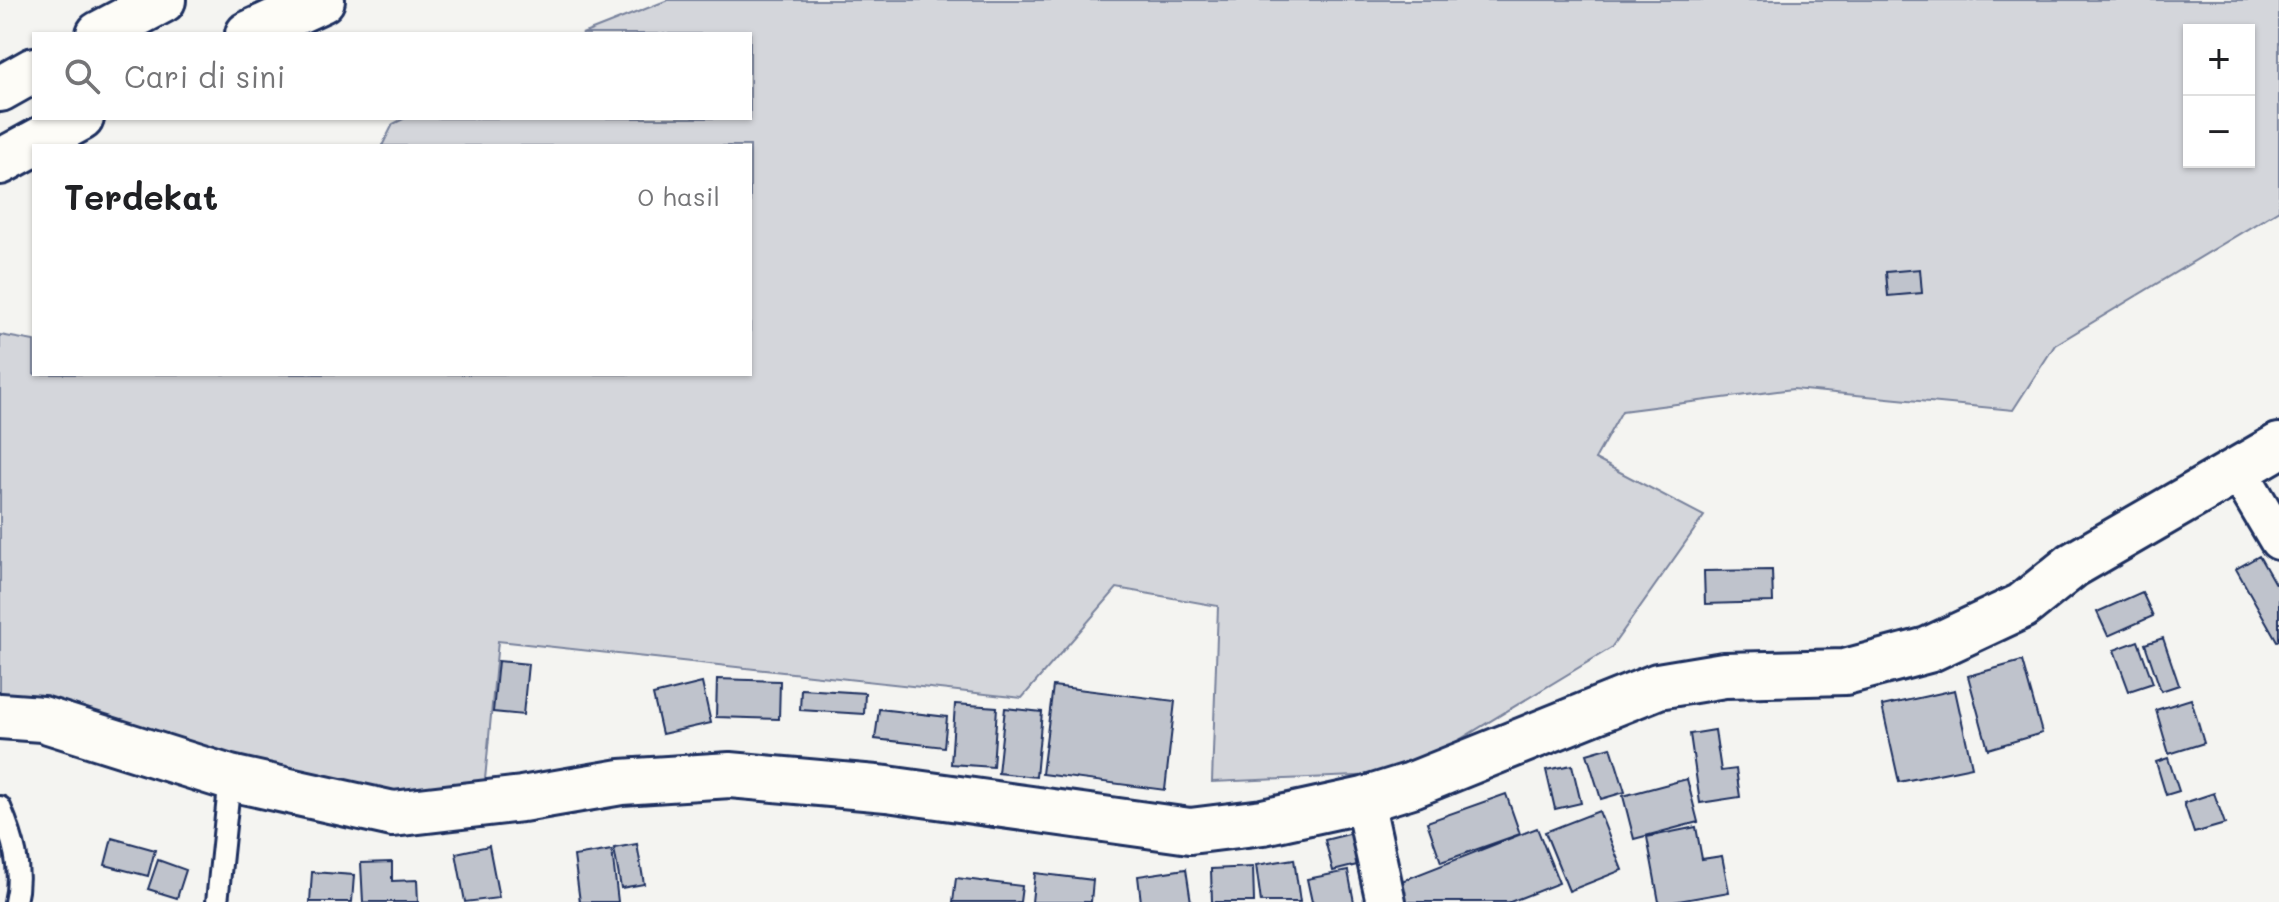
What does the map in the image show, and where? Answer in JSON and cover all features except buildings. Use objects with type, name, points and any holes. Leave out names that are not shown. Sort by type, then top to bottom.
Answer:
[{"type":"highway","points":[[103,32],[163,0]]},
{"type":"highway","points":[[252,32],[322,0]]},
{"type":"highway","points":[[0,89],[32,71]]},
{"type":"highway","points":[[33,144],[77,120]]},
{"type":"highway","points":[[0,162],[32,145]]},
{"type":"highway","points":[[0,716],[42,719],[230,778],[393,814],[522,799],[621,782],[730,775],[887,789],[1190,831],[1263,822],[1364,800],[1412,785],[1658,686],[1724,675],[1845,672],[1928,650],[2022,606],[2073,565],[2279,446]]},
{"type":"street","points":[[2237,469],[2279,540]]},
{"type":"street","points":[[1364,800],[1386,902]]},
{"type":"lane","points":[[217,902],[230,778]]},
{"type":"lane","points":[[0,807],[17,856],[15,902]]},
{"type":"shaded area","points":[[668,0],[2279,0],[2279,210],[2055,345],[2013,410],[1793,389],[1622,411],[1595,459],[1704,516],[1611,648],[1403,774],[1212,782],[1218,606],[1117,588],[1022,698],[498,641],[483,801],[367,800],[0,723],[0,335],[32,341],[32,376],[752,376],[752,144],[383,144],[393,124],[401,120],[752,120],[752,32],[587,32]]}]
